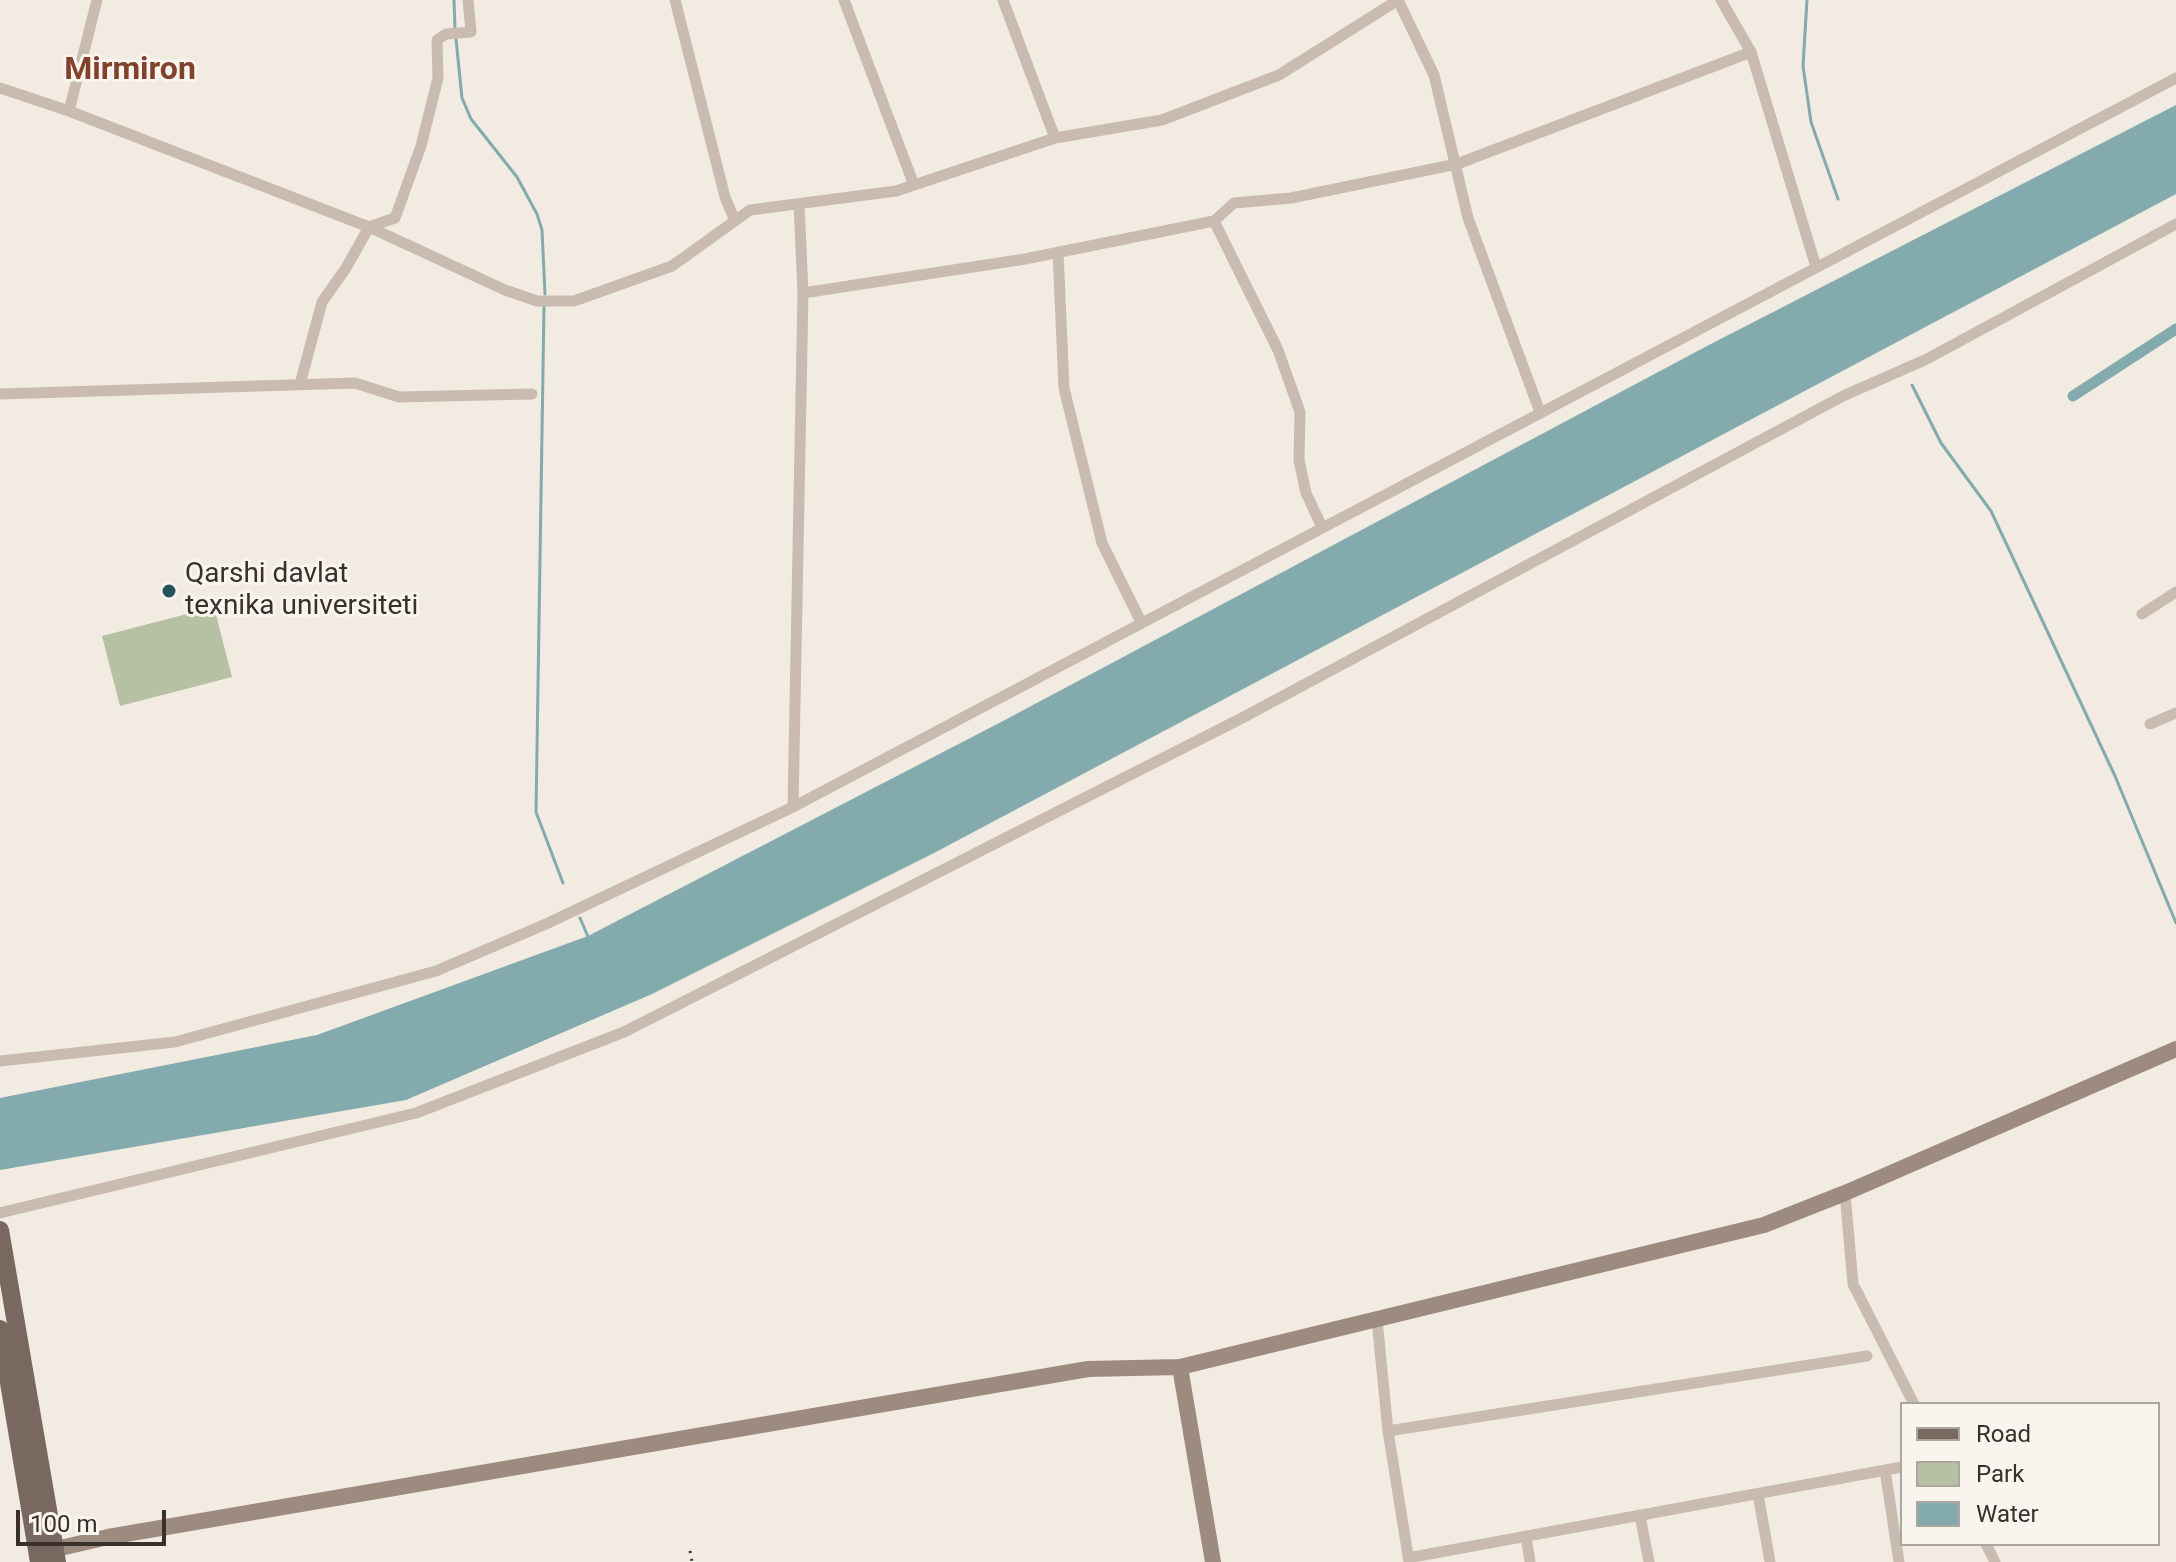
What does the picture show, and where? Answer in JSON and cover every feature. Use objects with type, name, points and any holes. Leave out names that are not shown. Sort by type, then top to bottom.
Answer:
[{"type":"main road","points":[[47,1557],[108,1537],[1088,1369],[1180,1367],[1377,1320],[1764,1225],[2176,1049]]},
{"type":"main road","points":[[0,1230],[47,1557]]},
{"type":"main road","points":[[0,1329],[47,1557]]},
{"type":"main road","points":[[1180,1367],[1213,1562]]},
{"type":"street","points":[[69,111],[97,0]]},
{"type":"street","points":[[300,384],[322,302],[369,227],[395,218],[421,146],[438,78],[437,40],[446,34],[471,32],[468,0]]},
{"type":"street","points":[[675,0],[725,197],[735,221]]},
{"type":"street","points":[[844,0],[914,185]]},
{"type":"street","points":[[1003,0],[1055,138]]},
{"type":"street","points":[[0,88],[69,111],[369,227],[505,290],[537,301],[574,301],[672,266],[750,210],[896,191],[1055,138],[1162,120],[1279,75],[1398,0],[1434,75],[1468,218],[1540,412]]},
{"type":"street","points":[[1721,0],[1751,52],[1816,267]]},
{"type":"street","points":[[803,293],[1058,252],[1214,221],[1234,203],[1291,198],[1457,164],[1751,52]]},
{"type":"street","points":[[0,1061],[175,1042],[436,971],[546,924],[793,807],[2176,78]]},
{"type":"street","points":[[793,807],[803,293],[799,204]]},
{"type":"street","points":[[1214,221],[1278,350],[1300,412],[1299,460],[1306,493],[1322,527]]},
{"type":"street","points":[[0,1213],[416,1113],[624,1032],[1242,718],[1843,396],[1927,359],[2176,224]]},
{"type":"street","points":[[1058,252],[1064,388],[1102,543],[1141,622]]},
{"type":"street","points":[[0,394],[355,383],[399,397],[532,394]]},
{"type":"street","points":[[2142,614],[2176,592]]},
{"type":"street","points":[[2150,724],[2176,713]]},
{"type":"street","points":[[1845,1193],[1853,1284],[1913,1402]]},
{"type":"street","points":[[1377,1320],[1388,1431],[1408,1560],[1900,1467]]},
{"type":"street","points":[[1388,1431],[1867,1356]]},
{"type":"street","points":[[1885,1470],[1899,1562]]},
{"type":"street","points":[[1758,1494],[1770,1562]]},
{"type":"street","points":[[1640,1516],[1649,1562]]},
{"type":"street","points":[[1526,1536],[1530,1562]]},
{"type":"green space","points":[[214,607],[232,677],[120,706],[102,636]]},
{"type":"water","points":[[2176,105],[2176,194],[934,853],[652,994],[406,1100],[0,1170],[0,1098],[317,1035],[588,936],[1003,721],[1707,346]]},
{"type":"waterway","points":[[454,0],[455,29]]},
{"type":"waterway","points":[[1807,0],[1803,66],[1811,122],[1838,199]]},
{"type":"waterway","points":[[456,39],[462,98],[471,119],[517,177],[537,214],[542,230],[545,294]]},
{"type":"waterway","points":[[544,306],[536,812],[563,883]]},
{"type":"waterway","points":[[2073,396],[2176,329]]},
{"type":"waterway","points":[[1912,385],[1941,443],[1991,511],[2115,776],[2176,923]]},
{"type":"waterway","points":[[580,918],[589,939]]},
{"type":"railway","points":[[690,1551],[692,1562]]},
{"type":"place","name":"Qarshi davlat texnika universiteti","points":[[169,591]]},
{"type":"district","name":"Mirmiron","points":[[130,71]]}]
